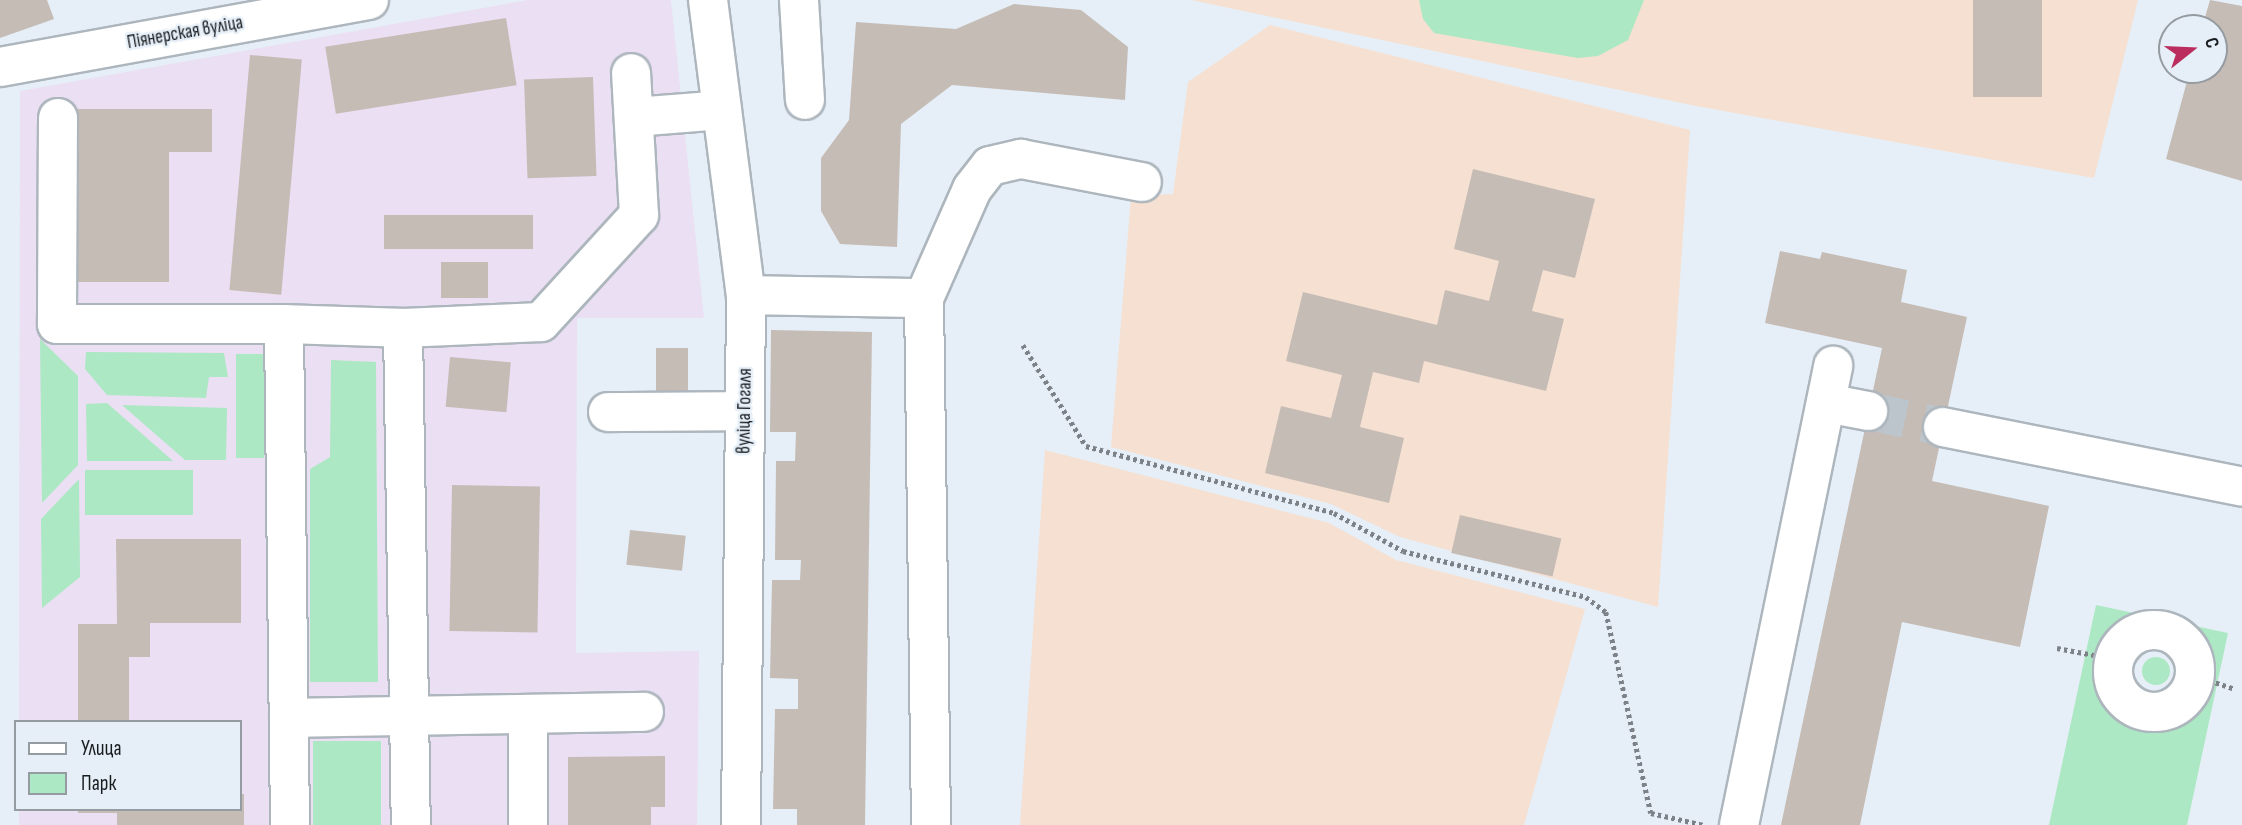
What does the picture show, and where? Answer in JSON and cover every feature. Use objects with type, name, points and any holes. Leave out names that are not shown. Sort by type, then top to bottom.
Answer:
[{"type":"main road","name":"Піянерская вуліца","points":[[0,67],[324,4],[369,0]]},
{"type":"main road","name":"вуліца Гогаля","points":[[708,0],[746,295],[741,825]]},
{"type":"main road","points":[[799,0],[805,100]]},
{"type":"main road","points":[[58,118],[57,324],[285,324],[402,328],[541,322],[639,215],[631,73]]},
{"type":"main road","points":[[634,117],[722,110]]},
{"type":"main road","points":[[931,825],[923,298],[972,189],[990,166],[1021,159],[1142,182]]},
{"type":"main road","points":[[746,295],[923,298]]},
{"type":"main road","points":[[285,324],[290,825]]},
{"type":"main road","points":[[402,328],[411,825]]},
{"type":"main road","points":[[1738,825],[1833,366]]},
{"type":"main road","points":[[1826,402],[1868,411]]},
{"type":"main road","points":[[608,412],[745,411]]},
{"type":"main road","points":[[1943,426],[2242,487]]},
{"type":"main road","points":[[2165,629],[2190,651],[2196,676],[2187,698],[2174,708],[2144,712],[2118,691],[2115,659],[2121,643],[2134,633],[2165,629]]},
{"type":"main road","points":[[289,718],[409,719],[644,712]]},
{"type":"main road","points":[[528,716],[528,825]]},
{"type":"path","points":[[1023,345],[1086,446],[1334,513],[1403,551],[1586,597],[1606,612],[1651,813],[1704,825]]},
{"type":"path","points":[[2057,648],[2115,659]]},
{"type":"path","points":[[2196,676],[2235,689]]},
{"type":"shaded area","points":[[528,0],[671,0],[704,318],[577,318],[576,653],[699,651],[697,825],[19,825],[19,811],[242,811],[242,720],[19,720],[20,91]]},
{"type":"shaded area","points":[[1191,0],[2138,0],[2094,178],[1696,106]]},
{"type":"shaded area","points":[[1270,25],[1690,130],[1658,607],[1400,537],[1331,504],[1111,447],[1131,196],[1173,194],[1188,82]]},
{"type":"shaded area","points":[[1045,450],[1329,523],[1396,560],[1585,609],[1524,825],[1020,825]]},
{"type":"green space","points":[[1419,0],[1644,0],[1628,40],[1598,56],[1578,58],[1434,33],[1423,19]]},
{"type":"green space","points":[[40,339],[78,376],[78,465],[42,503]]},
{"type":"green space","points":[[86,352],[224,353],[228,377],[209,377],[206,398],[107,395],[85,369]]},
{"type":"green space","points":[[236,354],[264,354],[264,458],[236,458]]},
{"type":"green space","points":[[331,360],[376,362],[378,682],[310,682],[310,469],[330,457]]},
{"type":"green space","points":[[107,403],[173,461],[87,461],[86,404]]},
{"type":"green space","points":[[122,405],[227,408],[226,460],[185,460]]},
{"type":"green space","points":[[85,470],[193,470],[193,515],[85,515]]},
{"type":"green space","points":[[79,479],[80,577],[42,608],[41,519]]},
{"type":"green space","points":[[2096,605],[2228,633],[2187,825],[2049,825]],"holes":[[[2149,628],[2165,629],[2180,638],[2195,666],[2196,676],[2187,698],[2160,713],[2144,712],[2129,704],[2113,676],[2121,643]]]},
{"type":"green space","points":[[2156,657],[2166,661],[2170,671],[2166,681],[2156,685],[2146,681],[2142,671],[2146,661]]},
{"type":"green space","points":[[313,741],[381,741],[381,825],[313,825]]},
{"type":"building","points":[[0,0],[47,0],[54,19],[0,38]]},
{"type":"building","points":[[1973,0],[2042,0],[2042,97],[1973,97]]},
{"type":"building","points":[[2210,0],[2242,6],[2242,181],[2166,159],[2186,84],[2228,84],[2228,14],[2206,14]]},
{"type":"building","points":[[1014,4],[1081,10],[1128,47],[1125,100],[952,85],[901,124],[897,247],[840,244],[821,211],[821,158],[849,120],[856,22],[956,29]]},
{"type":"building","points":[[506,18],[517,85],[336,114],[325,47]]},
{"type":"building","points":[[250,55],[302,60],[281,295],[229,290]]},
{"type":"building","points":[[593,77],[596,176],[527,178],[524,79]]},
{"type":"building","points":[[75,109],[212,109],[212,152],[169,152],[169,282],[75,282]]},
{"type":"building","points":[[1473,169],[1595,199],[1575,278],[1543,270],[1532,311],[1564,319],[1546,391],[1424,361],[1419,383],[1373,372],[1360,427],[1404,438],[1389,503],[1265,473],[1281,406],[1331,418],[1342,375],[1286,361],[1303,292],[1437,325],[1445,290],[1489,301],[1499,261],[1454,249]]},
{"type":"building","points":[[384,215],[533,215],[533,249],[384,249]]},
{"type":"building","points":[[1780,251],[1820,259],[1822,252],[1907,270],[1901,302],[1967,317],[1932,481],[2049,506],[2020,647],[1902,622],[1860,825],[1781,825],[1882,348],[1765,323]]},
{"type":"building","points":[[441,262],[488,262],[488,298],[441,298]]},
{"type":"building","points":[[771,330],[872,332],[865,825],[797,825],[797,809],[773,809],[775,709],[798,709],[798,679],[770,678],[772,580],[800,580],[801,560],[775,560],[776,461],[795,461],[796,432],[770,432]]},
{"type":"building","points":[[656,348],[688,348],[688,391],[656,391]]},
{"type":"building","points":[[450,357],[511,362],[506,412],[446,407]]},
{"type":"building","points":[[452,485],[540,487],[537,633],[449,631]]},
{"type":"building","points":[[1460,515],[1561,538],[1553,576],[1451,553]]},
{"type":"building","points":[[630,530],[686,536],[682,571],[626,565]]},
{"type":"building","points":[[116,539],[241,539],[241,623],[150,623],[150,657],[129,657],[129,720],[78,720],[78,624],[117,624]]},
{"type":"building","points":[[665,756],[665,807],[651,807],[651,825],[568,825],[568,757]]},
{"type":"building","points":[[244,794],[244,825],[117,825],[117,813],[78,813],[242,811]]},
{"type":"tunnel","points":[[1868,411],[1943,427]]}]
